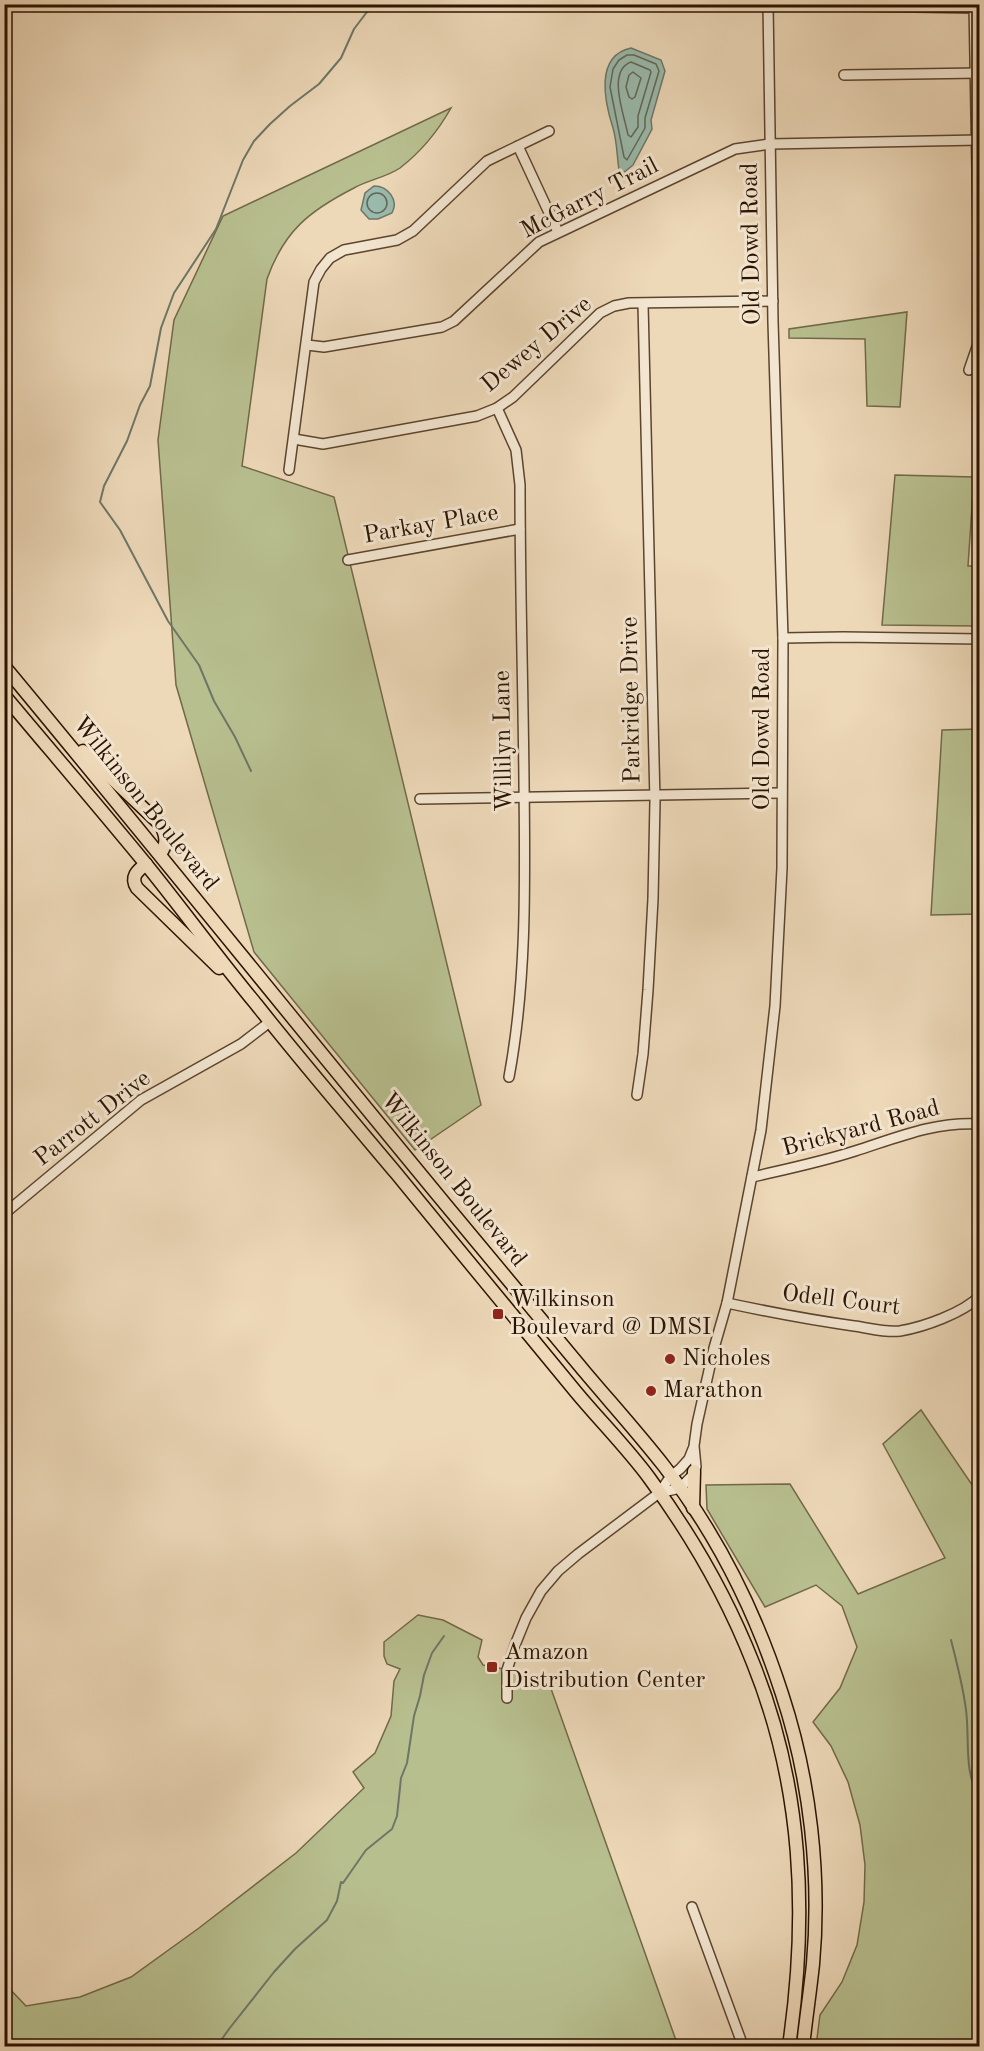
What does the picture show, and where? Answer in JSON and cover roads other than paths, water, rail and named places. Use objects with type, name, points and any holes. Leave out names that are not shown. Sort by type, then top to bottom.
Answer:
[{"type":"main road","name":"Wilkinson Boulevard","points":[[4,666],[417,1171],[671,1476],[693,1508],[742,1594],[768,1655],[790,1721],[801,1764],[813,1856],[814,1931],[813,1962],[803,2046]]},
{"type":"main road","name":"Wilkinson Boulevard","points":[[4,695],[146,864],[258,1008],[625,1448],[659,1493],[710,1570],[755,1668],[766,1701],[785,1768],[795,1826],[800,1901],[796,1995],[789,2046]]},
{"type":"main road","points":[[42,712],[161,825],[166,841],[160,854]]},
{"type":"main road","points":[[146,864],[137,871],[133,877],[133,883],[258,1008]]},
{"type":"main road","points":[[693,1508],[694,1471]]},
{"type":"main road","points":[[795,1826],[810,1823]]},
{"type":"main road","points":[[781,2046],[796,1995]]},
{"type":"street","name":"Old Dowd Road","points":[[507,1698],[507,1670],[514,1645],[541,1591],[558,1571],[578,1554],[659,1493],[671,1476],[689,1459],[694,1446],[707,1376],[727,1303],[767,1088],[780,925],[783,638],[773,302],[768,4]]},
{"type":"street","points":[[854,4],[854,6],[974,6],[980,336],[969,370]]},
{"type":"street","points":[[844,75],[977,73]]},
{"type":"street","points":[[289,470],[314,282],[321,269],[330,258],[344,250],[397,240],[413,231],[487,161],[549,132]]},
{"type":"street","name":"McGarry Trail","points":[[307,345],[324,347],[442,327],[454,321],[531,248],[558,232],[735,149],[770,144],[977,140]]},
{"type":"street","points":[[518,146],[558,232]]},
{"type":"street","name":"Dewey Drive","points":[[294,439],[323,444],[477,416],[497,408],[513,397],[600,313],[614,306],[773,302]]},
{"type":"street","name":"Parkridge Drive","points":[[637,1095],[649,979],[653,899],[654,795],[643,304]]},
{"type":"street","name":"Willilyn Lane","points":[[497,408],[516,450],[520,485],[525,797],[524,922],[516,1033],[509,1077]]},
{"type":"street","name":"Parkay Place","points":[[348,560],[520,529]]},
{"type":"street","points":[[783,638],[980,639]]},
{"type":"street","points":[[420,799],[781,793]]},
{"type":"street","points":[[146,864],[160,854]]},
{"type":"street","name":"Parrott Drive","points":[[4,1214],[141,1100],[241,1044],[270,1021]]},
{"type":"street","name":"Brickyard Road","points":[[752,1177],[854,1151],[927,1128],[980,1124]]},
{"type":"street","name":"Odell Court","points":[[727,1303],[793,1317],[898,1331],[958,1311],[972,1304],[980,1296]]},
{"type":"street","name":"Old Dowd Road","points":[[694,1446],[694,1471]]},
{"type":"street","points":[[680,1488],[694,1471]]},
{"type":"street","name":"Old Dowd Road","points":[[659,1493],[680,1488]]},
{"type":"street","points":[[692,1907],[743,2046]]},
{"type":"water","points":[[631,48],[661,60],[665,71],[651,120],[652,129],[633,165],[623,173],[619,170],[615,138],[605,94],[605,82],[611,60],[619,53]]},
{"type":"water","points":[[374,186],[388,191],[393,199],[394,208],[392,213],[378,219],[369,219],[361,210],[365,193]]},
{"type":"waterway","points":[[251,771],[214,701],[199,665],[168,621],[120,530],[100,502],[104,486],[127,441],[140,405],[150,386],[161,328],[174,293],[216,229],[243,160],[254,141],[270,124],[319,84],[341,58],[354,29],[373,4]]},
{"type":"waterway","points":[[217,2046],[274,1972],[327,1920],[337,1901],[341,1882],[343,1883],[366,1850],[392,1829],[397,1816],[401,1778],[407,1763],[414,1716],[424,1675],[432,1653],[444,1636]]},
{"type":"waterway","points":[[951,1640],[965,1701],[971,1778],[980,1798]]},
{"type":"place","name":"Wilkinson Boulevard @ DMSI","points":[[498,1314]]},
{"type":"place","name":"Nicholes","points":[[670,1359]]},
{"type":"place","name":"Marathon","points":[[651,1391]]},
{"type":"place","name":"Amazon Distribution Center","points":[[492,1667]]}]
